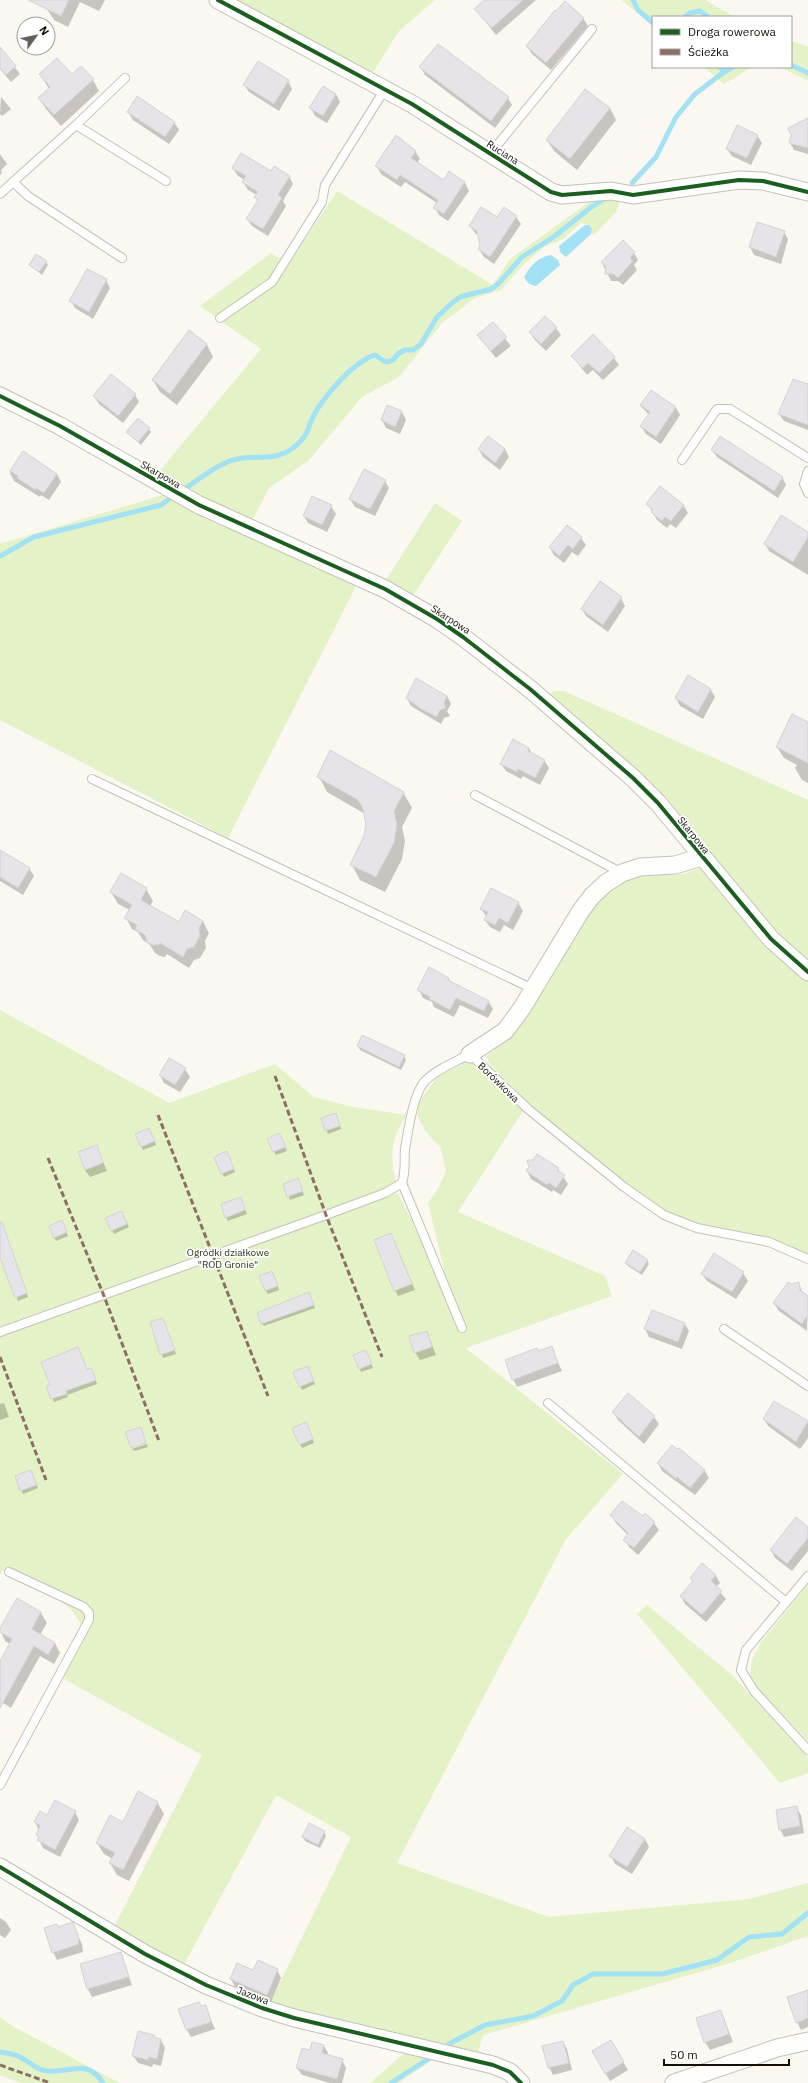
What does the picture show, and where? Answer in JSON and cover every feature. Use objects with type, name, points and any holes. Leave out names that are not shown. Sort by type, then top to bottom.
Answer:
[{"type":"street","name":"Ruciana","points":[[218,0],[385,89],[551,192],[562,195],[601,191],[633,195],[739,180],[763,181],[808,192]]},
{"type":"street","name":"Skarpowa","points":[[0,396],[60,426],[199,505],[385,589],[437,619],[495,660],[633,778],[658,803],[771,939],[789,957],[808,972]]},
{"type":"street","name":"Borówkowa","points":[[470,1054],[505,1031],[522,1008],[592,896],[606,882],[622,873],[640,867],[675,865],[702,857]]},
{"type":"street","name":"Jazowa","points":[[0,1867],[145,1954],[206,1985],[255,2005],[294,2018],[493,2065],[510,2072],[521,2083]]},
{"type":"street","points":[[674,2083],[776,2048],[808,2041]]},
{"type":"lane","points":[[490,154],[592,29]]},
{"type":"lane","points":[[0,194],[125,78]]},
{"type":"lane","points":[[220,318],[272,282],[322,202],[325,185],[385,89]]},
{"type":"lane","points":[[76,125],[166,181]]},
{"type":"lane","points":[[13,182],[28,196],[122,258]]},
{"type":"lane","points":[[682,460],[717,409],[730,408],[808,458]]},
{"type":"lane","points":[[808,471],[804,484],[808,492]]},
{"type":"lane","points":[[92,779],[533,989]]},
{"type":"lane","points":[[475,795],[622,873]]},
{"type":"lane","points":[[0,1332],[385,1194],[402,1183],[405,1174],[405,1151],[419,1092],[424,1082],[432,1075],[470,1054]]},
{"type":"lane","name":"Borówkowa","points":[[470,1054],[528,1109],[624,1187],[664,1215],[697,1228],[769,1242],[808,1259]]},
{"type":"lane","points":[[402,1183],[462,1328]]},
{"type":"lane","points":[[724,1329],[808,1386]]},
{"type":"lane","points":[[548,1403],[786,1602]]},
{"type":"lane","points":[[0,1785],[89,1620],[89,1613],[84,1608],[9,1572]]},
{"type":"lane","points":[[808,1576],[746,1650],[741,1670],[754,1691],[808,1750]]},
{"type":"green space","points":[[228,0],[435,0],[398,32],[371,76]]},
{"type":"green space","points":[[622,0],[705,0],[733,16],[652,16],[652,25]]},
{"type":"green space","points":[[792,41],[808,47],[808,81],[782,68],[792,68]]},
{"type":"green space","points":[[705,68],[750,68],[724,84]]},
{"type":"green space","points":[[337,191],[493,285],[510,259],[592,200],[618,199],[619,205],[616,212],[595,234],[591,234],[592,229],[589,225],[581,223],[563,239],[544,247],[522,266],[501,290],[475,298],[443,322],[399,377],[362,397],[308,461],[269,488],[252,521],[201,497],[158,473],[261,349],[200,306],[271,253],[289,264]]},
{"type":"green space","points":[[166,494],[203,518],[357,584],[228,838],[0,720],[0,544]]},
{"type":"green space","points":[[435,503],[462,521],[412,597],[383,585]]},
{"type":"green space","points":[[554,691],[564,691],[808,800],[808,964],[796,955],[546,696]]},
{"type":"green space","points":[[700,868],[808,979],[808,1255],[770,1238],[698,1224],[666,1211],[626,1184],[530,1105],[488,1062],[487,1056],[502,1042],[599,898],[618,883],[634,877],[685,874]]},
{"type":"green space","name":"Ogródki działkowe \"ROD Gronie\"","points":[[0,1010],[169,1103],[275,1064],[314,1097],[353,1107],[407,1115],[394,1140],[392,1157],[397,1185],[384,1190],[387,1197],[398,1193],[436,1271],[444,1269],[428,1203],[439,1187],[446,1171],[441,1148],[426,1132],[418,1117],[418,1104],[437,1077],[469,1060],[523,1111],[458,1212],[605,1276],[612,1296],[466,1348],[623,1474],[566,1539],[397,1863],[549,1917],[749,1899],[808,1883],[808,1936],[727,1964],[483,2035],[477,2056],[269,2005],[351,1837],[276,1795],[182,1968],[114,1927],[202,1755],[57,1675],[81,1625],[76,1615],[59,1599],[48,1592],[3,1570],[0,1575]]},
{"type":"green space","points":[[808,1584],[808,1741],[756,1687],[750,1673],[752,1660],[760,1644]]},
{"type":"green space","points":[[647,1605],[732,1675],[808,1758],[808,1773],[780,1783],[637,1614]]},
{"type":"green space","points":[[0,2017],[14,2027],[120,2083],[21,2083],[0,2075]]},
{"type":"green space","points":[[408,2050],[439,2056],[398,2083],[370,2083]]},
{"type":"water","points":[[585,225],[589,225],[592,229],[591,234],[566,257],[560,252],[559,246]]},
{"type":"water","points":[[551,255],[558,260],[560,265],[536,286],[529,284],[524,277],[529,269],[538,260]]},
{"type":"building","points":[[28,0],[69,0],[61,16]]},
{"type":"building","points":[[484,0],[523,0],[492,28],[474,9]]},
{"type":"building","points":[[565,1],[584,18],[546,63],[526,46],[555,10],[556,11]]},
{"type":"building","points":[[438,44],[509,97],[491,121],[419,67]]},
{"type":"building","points":[[0,47],[16,66],[6,75],[0,68]]},
{"type":"building","points":[[57,58],[72,74],[81,66],[94,79],[54,115],[38,98],[50,87],[39,74]]},
{"type":"building","points":[[258,61],[289,80],[274,104],[243,85]]},
{"type":"building","points":[[323,86],[336,94],[323,116],[309,108]]},
{"type":"building","points":[[585,89],[610,108],[570,159],[546,140]]},
{"type":"building","points":[[137,96],[175,122],[165,137],[127,112]]},
{"type":"building","points":[[808,118],[808,148],[789,143],[791,135],[788,128]]},
{"type":"building","points":[[737,125],[758,135],[747,158],[726,149]]},
{"type":"building","points":[[396,135],[416,151],[411,158],[444,180],[449,171],[465,182],[444,214],[433,208],[438,200],[400,175],[397,180],[375,166]]},
{"type":"building","points":[[241,153],[271,171],[274,166],[290,176],[278,195],[282,198],[263,229],[246,219],[258,200],[254,197],[258,192],[242,182],[246,176],[232,168]]},
{"type":"building","points":[[481,207],[497,217],[504,207],[517,216],[490,257],[478,249],[480,246],[477,231],[469,226]]},
{"type":"building","points":[[757,222],[785,231],[776,257],[749,247]]},
{"type":"building","points":[[623,240],[635,252],[630,258],[633,261],[618,278],[613,274],[605,274],[606,267],[601,262]]},
{"type":"building","points":[[36,254],[47,261],[39,272],[29,265]]},
{"type":"building","points":[[87,269],[107,279],[89,312],[69,301]]},
{"type":"building","points":[[545,316],[557,327],[541,344],[529,332]]},
{"type":"building","points":[[493,322],[507,337],[491,351],[477,335]]},
{"type":"building","points":[[189,330],[207,344],[170,394],[152,380]]},
{"type":"building","points":[[593,334],[615,357],[599,373],[588,363],[583,368],[571,356]]},
{"type":"building","points":[[111,374],[136,394],[118,416],[93,396]]},
{"type":"building","points":[[793,379],[808,384],[808,425],[778,414]]},
{"type":"building","points":[[651,390],[676,407],[656,437],[640,426],[650,412],[640,405]]},
{"type":"building","points":[[387,405],[402,411],[395,427],[381,420]]},
{"type":"building","points":[[138,418],[150,428],[138,442],[126,432]]},
{"type":"building","points":[[488,436],[505,449],[495,463],[478,449]]},
{"type":"building","points":[[720,436],[783,477],[774,491],[711,450]]},
{"type":"building","points":[[23,451],[57,474],[44,493],[36,488],[35,490],[17,478],[18,476],[10,471]]},
{"type":"building","points":[[364,469],[386,480],[370,509],[349,499]]},
{"type":"building","points":[[660,486],[684,505],[671,521],[665,517],[662,521],[651,512],[653,510],[646,504]]},
{"type":"building","points":[[312,496],[332,505],[322,525],[303,516]]},
{"type":"building","points":[[781,515],[808,532],[808,537],[793,562],[764,544]]},
{"type":"building","points":[[567,525],[582,537],[573,549],[568,545],[559,556],[549,547]]},
{"type":"building","points":[[600,581],[622,597],[603,625],[581,609]]},
{"type":"building","points":[[688,675],[711,689],[698,712],[675,698]]},
{"type":"building","points":[[416,678],[447,696],[444,703],[446,708],[440,710],[437,717],[421,709],[406,698]]},
{"type":"building","points":[[792,714],[808,722],[808,763],[776,747]]},
{"type":"building","points":[[513,739],[529,748],[528,751],[545,760],[535,778],[518,769],[517,772],[500,764]]},
{"type":"building","points":[[330,750],[404,792],[394,811],[397,825],[394,843],[376,877],[350,865],[364,836],[366,825],[363,809],[358,800],[317,777]]},
{"type":"building","points":[[0,850],[30,868],[18,888],[0,877]]},
{"type":"building","points":[[121,873],[147,888],[141,900],[179,922],[185,910],[203,921],[199,928],[200,936],[194,947],[187,949],[183,957],[160,943],[159,945],[152,945],[147,942],[145,935],[135,929],[137,925],[124,918],[132,905],[110,892]]},
{"type":"building","points":[[491,888],[519,902],[508,923],[499,918],[495,925],[484,920],[488,912],[480,909]]},
{"type":"building","points":[[429,967],[449,978],[448,980],[489,1001],[484,1011],[456,998],[450,1010],[429,999],[430,997],[417,990]]},
{"type":"building","points":[[362,1035],[405,1055],[399,1067],[357,1046]]},
{"type":"building","points":[[169,1058],[186,1068],[175,1085],[159,1075]]},
{"type":"building","points":[[336,1113],[340,1126],[325,1131],[321,1118]]},
{"type":"building","points":[[149,1128],[155,1141],[141,1147],[135,1134]]},
{"type":"building","points":[[279,1133],[286,1147],[273,1152],[267,1139]]},
{"type":"building","points":[[97,1145],[103,1163],[85,1170],[78,1152]]},
{"type":"building","points":[[227,1151],[234,1169],[221,1174],[214,1157]]},
{"type":"building","points":[[537,1154],[559,1168],[557,1170],[565,1175],[556,1188],[549,1183],[547,1185],[526,1171],[529,1167],[527,1160],[533,1160]]},
{"type":"building","points":[[298,1178],[303,1191],[287,1197],[283,1184]]},
{"type":"building","points":[[241,1197],[245,1210],[225,1218],[221,1204]]},
{"type":"building","points":[[122,1211],[127,1224],[111,1231],[105,1218]]},
{"type":"building","points":[[62,1220],[67,1232],[54,1238],[49,1226]]},
{"type":"building","points":[[0,1222],[2,1222],[27,1293],[15,1298],[0,1258]]},
{"type":"building","points":[[391,1233],[412,1284],[394,1291],[374,1240]]},
{"type":"building","points":[[633,1250],[648,1260],[640,1272],[625,1263]]},
{"type":"building","points":[[714,1253],[744,1272],[732,1292],[701,1274]]},
{"type":"building","points":[[272,1271],[278,1286],[265,1291],[259,1276]]},
{"type":"building","points":[[788,1282],[791,1284],[799,1282],[800,1290],[808,1296],[808,1315],[802,1324],[773,1303]]},
{"type":"building","points":[[309,1292],[314,1305],[261,1324],[257,1313]]},
{"type":"building","points":[[652,1310],[685,1323],[678,1342],[644,1329]]},
{"type":"building","points":[[163,1318],[175,1350],[160,1355],[150,1322]]},
{"type":"building","points":[[427,1331],[432,1347],[414,1353],[409,1336]]},
{"type":"building","points":[[552,1346],[558,1363],[512,1380],[505,1360],[537,1348],[538,1351]]},
{"type":"building","points":[[78,1347],[87,1369],[91,1368],[96,1380],[66,1391],[67,1394],[51,1399],[46,1386],[50,1385],[41,1362]]},
{"type":"building","points":[[366,1350],[372,1364],[359,1369],[353,1355]]},
{"type":"building","points":[[308,1366],[314,1381],[299,1387],[293,1372]]},
{"type":"building","points":[[628,1393],[655,1416],[639,1437],[612,1412]]},
{"type":"building","points":[[774,1401],[808,1421],[796,1442],[763,1419]]},
{"type":"building","points":[[306,1422],[313,1439],[299,1445],[292,1428]]},
{"type":"building","points":[[141,1427],[146,1443],[131,1448],[125,1432]]},
{"type":"building","points":[[672,1445],[677,1449],[679,1448],[705,1470],[690,1488],[677,1477],[676,1479],[657,1463]]},
{"type":"building","points":[[31,1470],[37,1485],[20,1491],[15,1476]]},
{"type":"building","points":[[622,1501],[643,1516],[645,1513],[655,1522],[634,1548],[623,1540],[628,1533],[610,1515]]},
{"type":"building","points":[[796,1517],[808,1527],[808,1538],[787,1564],[770,1550]]},
{"type":"building","points":[[702,1563],[716,1575],[711,1581],[722,1591],[702,1615],[680,1596],[693,1581],[690,1578]]},
{"type":"building","points":[[17,1598],[41,1612],[32,1629],[55,1643],[48,1655],[34,1646],[0,1708],[0,1661],[12,1639],[0,1632],[0,1628]]},
{"type":"building","points":[[138,1791],[158,1802],[123,1870],[109,1863],[115,1853],[96,1843],[110,1815],[123,1822]]},
{"type":"building","points":[[55,1800],[76,1811],[55,1850],[37,1840],[39,1837],[36,1835],[40,1826],[34,1822],[40,1811],[47,1815]]},
{"type":"building","points":[[797,1806],[800,1826],[779,1830],[776,1810]]},
{"type":"building","points":[[309,1823],[325,1831],[318,1845],[302,1837]]},
{"type":"building","points":[[627,1827],[645,1839],[627,1867],[609,1856]]},
{"type":"building","points":[[73,1922],[78,1935],[79,1944],[52,1953],[44,1928],[57,1924],[58,1927]]},
{"type":"building","points":[[121,1952],[129,1977],[87,1989],[80,1964]]},
{"type":"building","points":[[258,1960],[278,1969],[267,1995],[230,1979],[237,1963],[253,1970]]},
{"type":"building","points":[[808,1990],[808,2018],[796,2023],[787,1997]]},
{"type":"building","points":[[199,2002],[201,2006],[206,2005],[211,2022],[186,2030],[178,2009]]},
{"type":"building","points":[[721,2010],[729,2034],[704,2043],[696,2018]]},
{"type":"building","points":[[138,2031],[154,2035],[154,2037],[161,2039],[157,2059],[149,2057],[148,2060],[132,2056]]},
{"type":"building","points":[[611,2040],[624,2062],[605,2074],[592,2051]]},
{"type":"building","points":[[563,2041],[569,2063],[548,2068],[542,2046]]},
{"type":"building","points":[[312,2042],[324,2045],[322,2053],[343,2059],[337,2079],[296,2068],[302,2048],[310,2050]]},
{"type":"waterway","points":[[633,0],[638,10],[652,22]]},
{"type":"waterway","points":[[686,16],[690,13],[700,11],[707,16]]},
{"type":"waterway","points":[[792,65],[808,73]]},
{"type":"waterway","points":[[721,68],[724,72],[731,68]]},
{"type":"waterway","points":[[632,183],[656,157],[676,117],[695,94],[724,72]]},
{"type":"waterway","points":[[182,491],[208,472],[231,461],[244,458],[271,457],[290,450],[302,440],[308,430],[314,414],[323,401],[336,385],[359,363],[375,355],[388,362],[393,360],[399,353],[405,350],[413,350],[421,344],[437,317],[452,303],[460,297],[491,289],[498,284],[522,257],[555,236],[590,208],[606,198]]},
{"type":"waterway","points":[[0,556],[34,537],[161,505],[175,495]]},
{"type":"waterway","points":[[449,2044],[485,2025],[533,2016],[562,2001],[573,1985],[593,1974],[662,1974],[717,1960],[749,1937],[782,1934],[808,1913]]},
{"type":"waterway","points":[[0,2052],[18,2056],[42,2070],[59,2071],[83,2068],[90,2070],[103,2083]]},
{"type":"waterway","points":[[391,2083],[433,2056]]},
{"type":"marked path","points":[[275,1076],[326,1215],[382,1357]]},
{"type":"marked path","points":[[158,1115],[268,1396]]},
{"type":"marked path","points":[[48,1158],[104,1296],[159,1441]]},
{"type":"marked path","points":[[0,1357],[46,1480]]},
{"type":"marked path","points":[[0,2065],[50,2083]]},
{"type":"cycle path","points":[[218,0],[412,104],[551,192],[562,195],[611,191],[633,195],[739,180],[763,181],[808,192]]},
{"type":"cycle path","points":[[0,396],[60,426],[199,505],[385,589],[437,619],[463,637],[530,689],[633,778],[658,803],[771,939],[808,972]]},
{"type":"cycle path","points":[[0,1867],[145,1954],[206,1985],[262,2008],[294,2018],[493,2065],[510,2072],[521,2083]]}]
